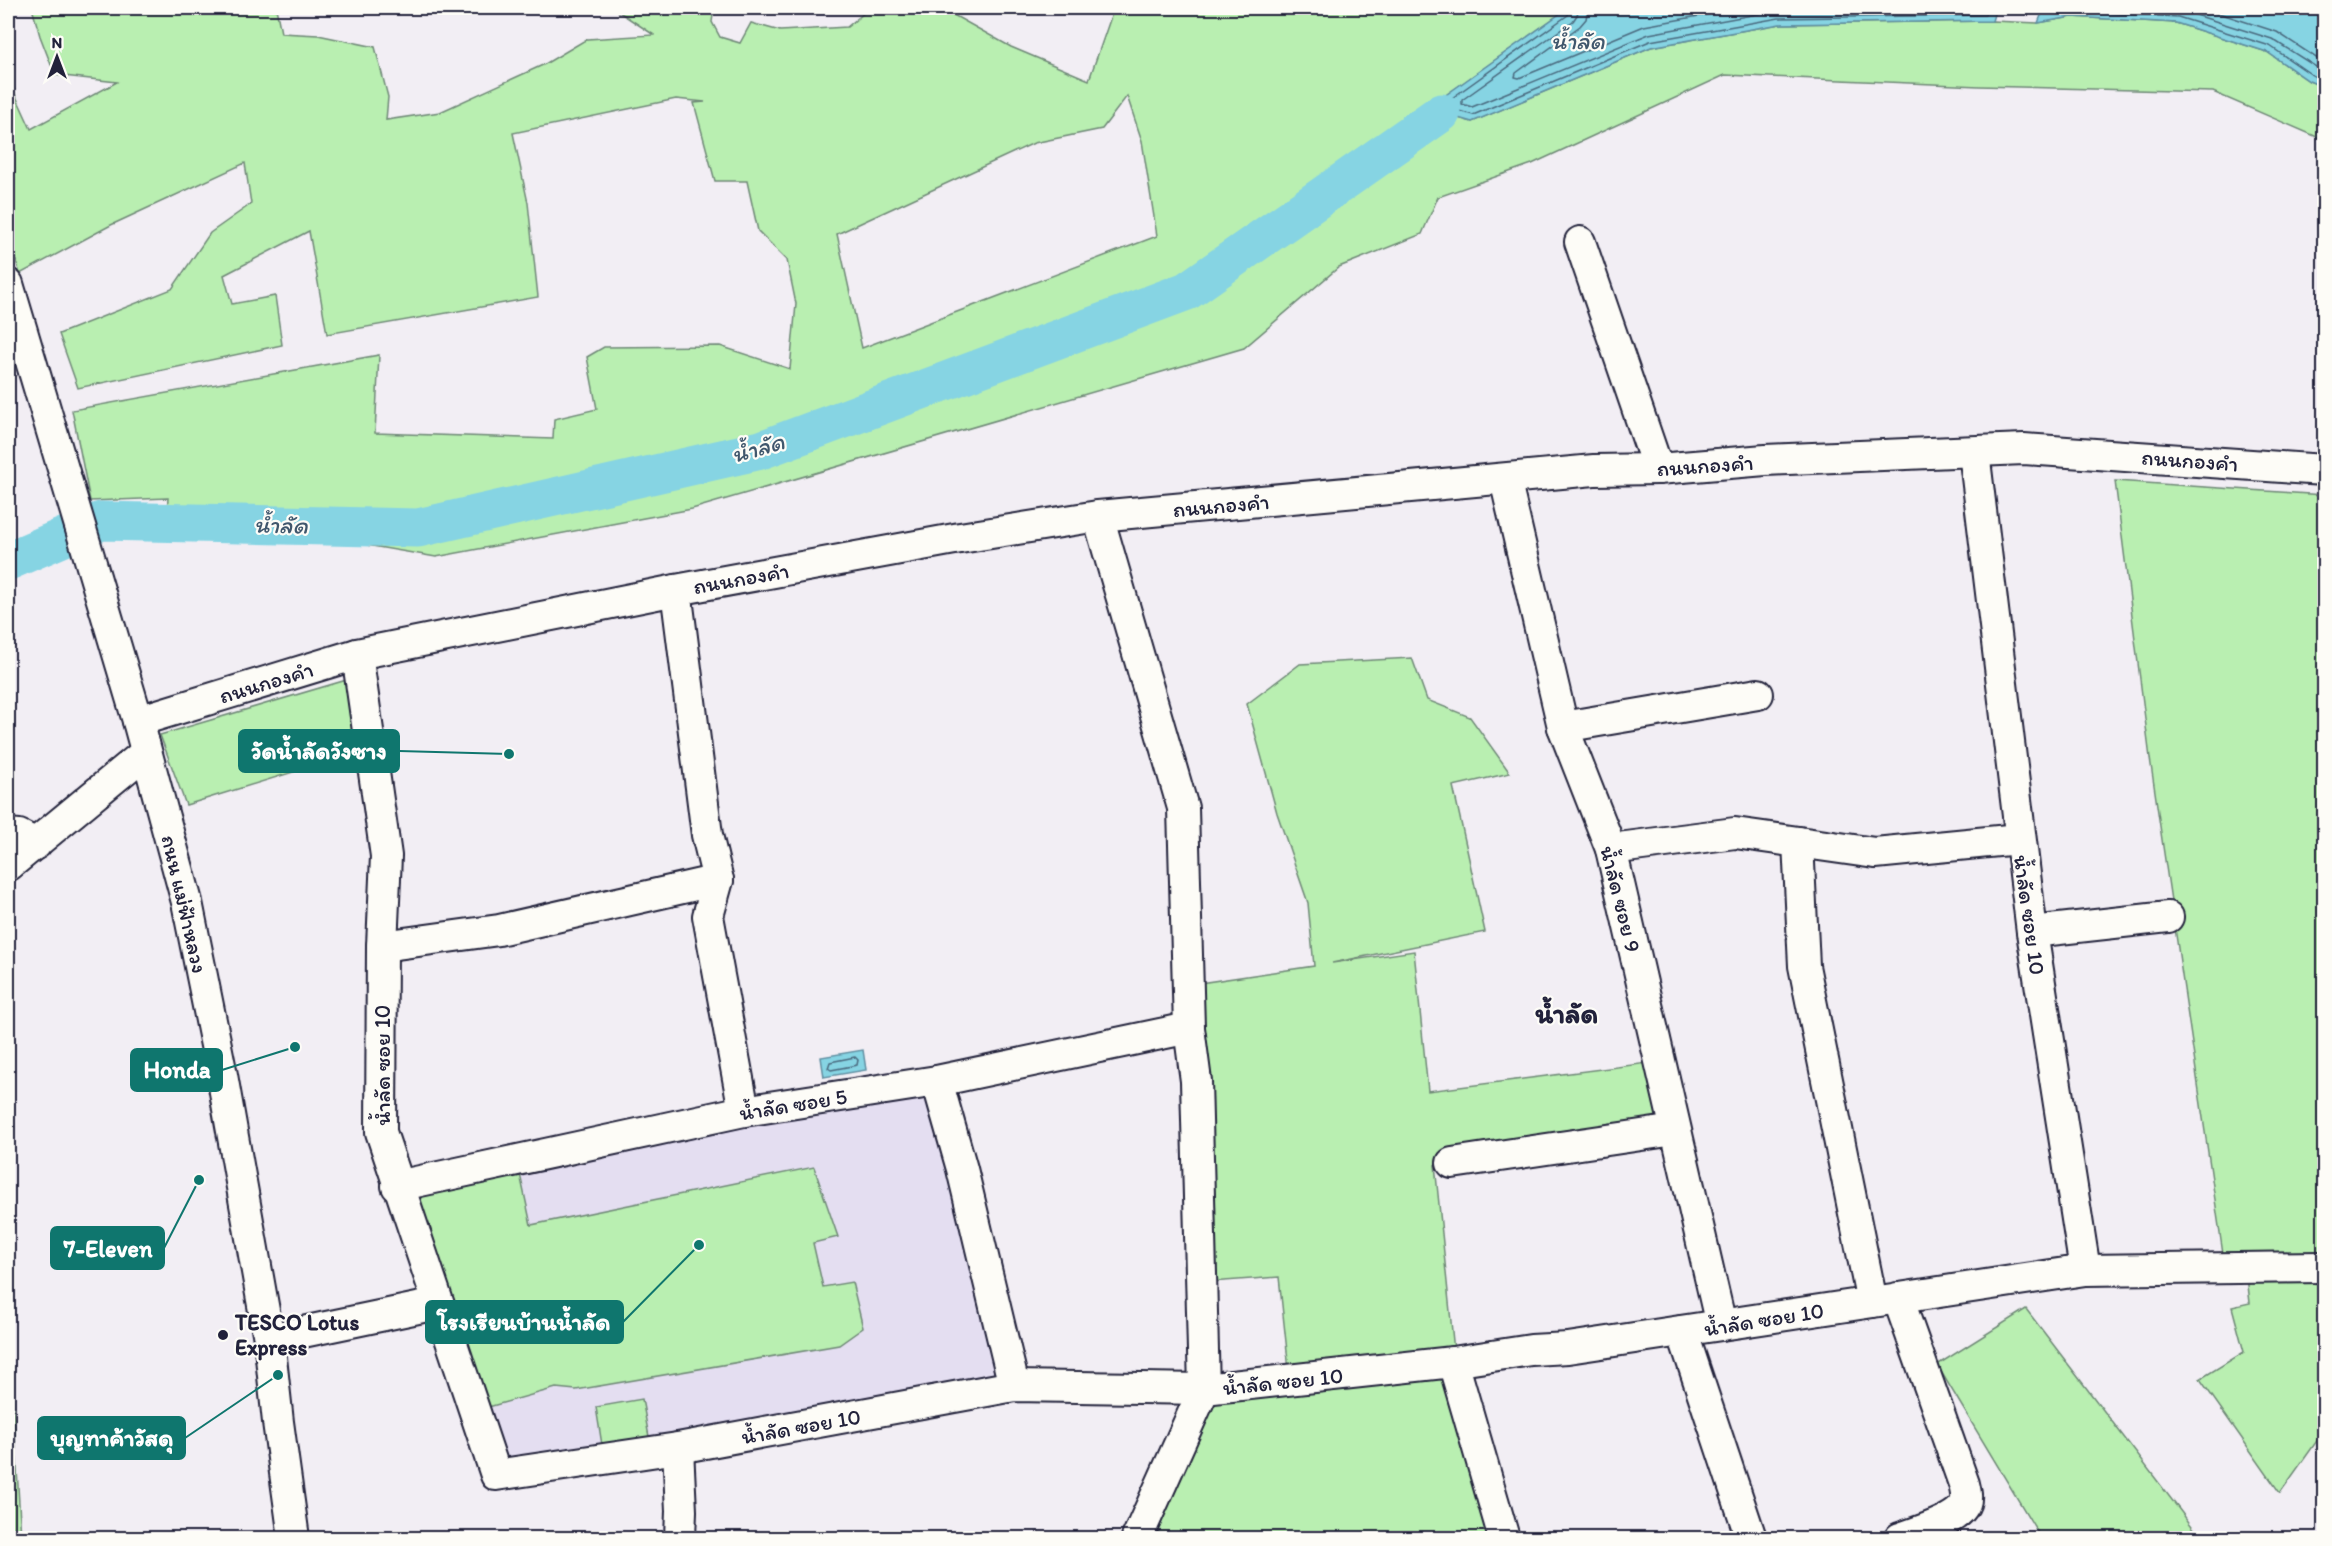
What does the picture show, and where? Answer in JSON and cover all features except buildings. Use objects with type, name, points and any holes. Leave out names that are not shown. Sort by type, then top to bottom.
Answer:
[{"type":"street","points":[[1580,242],[1658,469]]},
{"type":"street","name":"ถนน แม่ฟ้าหลวง","points":[[10,301],[138,721],[145,753],[176,854],[222,1075],[269,1340],[294,1539]]},
{"type":"street","name":"ถนนกองคำ","points":[[138,721],[357,654],[676,590],[960,538],[1098,516],[1594,470],[1658,469],[1766,460],[2024,449],[2325,470]]},
{"type":"street","name":"น้ำลัด ซอย 10","points":[[357,654],[386,856],[382,946],[381,1132],[397,1186],[496,1475],[678,1448],[1014,1386],[1204,1389],[1453,1362],[1682,1331],[2085,1270],[2019,839],[1974,452]]},
{"type":"street","name":"น้ำลัด ซอย 9","points":[[1505,479],[1563,727],[1611,849],[1721,1325]]},
{"type":"street","points":[[1098,516],[1183,808],[1189,1028],[1196,1081],[1204,1389],[1137,1539]]},
{"type":"street","points":[[676,590],[708,835],[718,880],[708,915],[744,1111]]},
{"type":"street","points":[[1563,727],[1758,694]]},
{"type":"street","points":[[8,866],[145,753]]},
{"type":"street","points":[[1611,849],[1734,833],[1875,853],[2019,839]]},
{"type":"street","points":[[8,834],[18,835],[36,844]]},
{"type":"street","points":[[1798,842],[1804,966],[1885,1300],[1964,1484],[1966,1497],[1964,1506],[1958,1513],[1945,1521],[1900,1539]]},
{"type":"street","points":[[382,946],[499,930],[718,880]]},
{"type":"street","points":[[2032,932],[2168,917]]},
{"type":"street","name":"น้ำลัด ซอย 5","points":[[397,1186],[744,1111],[937,1081],[1189,1028]]},
{"type":"street","points":[[937,1081],[962,1169],[1014,1386]]},
{"type":"street","points":[[1452,1162],[1675,1130]]},
{"type":"street","points":[[2085,1270],[2325,1267]]},
{"type":"street","points":[[269,1340],[438,1304]]},
{"type":"street","points":[[1682,1331],[1751,1539]]},
{"type":"street","points":[[1453,1362],[1504,1539]]},
{"type":"street","points":[[678,1448],[680,1539]]},
{"type":"shaded area","points":[[937,1081],[1014,1386],[496,1475],[397,1186]]},
{"type":"green space","points":[[32,8],[276,8],[281,33],[318,35],[375,47],[388,97],[386,120],[440,112],[545,64],[587,39],[654,35],[613,8],[714,8],[712,22],[720,37],[740,43],[751,23],[780,31],[847,27],[870,8],[941,8],[1011,47],[1089,80],[1114,8],[1568,8],[1427,109],[1472,122],[1651,47],[1780,24],[1992,21],[2038,23],[2072,17],[2176,23],[2267,52],[2309,81],[2324,87],[2324,140],[2213,92],[1979,86],[1725,75],[1532,164],[1438,197],[1422,234],[1339,267],[1244,348],[692,509],[436,557],[302,534],[165,535],[168,498],[90,501],[72,410],[379,355],[375,433],[553,439],[554,419],[597,409],[587,357],[604,347],[720,346],[790,369],[796,304],[787,260],[758,231],[747,181],[715,181],[694,103],[705,102],[676,99],[513,133],[528,203],[538,297],[327,334],[309,231],[224,275],[232,304],[275,296],[282,345],[78,388],[59,334],[172,289],[210,233],[251,204],[245,163],[111,225],[20,274],[8,234],[8,60],[15,94],[31,129],[117,82],[55,75]],"holes":[[[1127,96],[1142,141],[1157,236],[862,348],[837,234],[1034,143],[1102,129]]]},
{"type":"green space","points":[[2115,481],[2324,495],[2324,1253],[2223,1254],[2150,758]]},
{"type":"green space","points":[[1412,658],[1427,700],[1470,717],[1510,773],[1453,786],[1485,932],[1332,963],[1414,951],[1428,1091],[1648,1063],[1666,1131],[1435,1165],[1454,1351],[1289,1370],[1279,1277],[1211,1282],[1200,983],[1314,966],[1308,903],[1277,813],[1247,704],[1300,664]]},
{"type":"green space","points":[[350,679],[371,748],[186,805],[160,735]]},
{"type":"green space","points":[[517,1160],[531,1225],[814,1167],[838,1237],[813,1243],[823,1287],[852,1282],[863,1328],[839,1345],[576,1390],[556,1388],[474,1411],[397,1186]]},
{"type":"green space","points":[[2324,1267],[2324,1431],[2280,1493],[2200,1379],[2244,1352],[2232,1307],[2250,1303],[2246,1268]]},
{"type":"green space","points":[[2026,1309],[2201,1538],[2041,1538],[1937,1365]]},
{"type":"green space","points":[[8,1365],[11,1365],[21,1538],[8,1538]]},
{"type":"green space","points":[[1446,1373],[1495,1538],[1151,1538],[1207,1400]]},
{"type":"green space","points":[[642,1399],[650,1442],[603,1451],[596,1407]]},
{"type":"water","name":"น้ำลัด","points":[[1568,8],[1996,8],[1992,21],[1780,24],[1651,47],[1472,122],[1426,109]]},
{"type":"water","points":[[2044,8],[2324,8],[2324,87],[2309,81],[2267,52],[2176,23],[2072,17],[2038,23]]},
{"type":"water","points":[[863,1050],[866,1070],[824,1077],[821,1057]]},
{"type":"waterway","name":"น้ำลัด","points":[[8,561],[101,521],[418,528],[761,450],[1187,291],[1441,113]]},
{"type":"place","name":"วัดน้ำลัดวังซาง","points":[[509,754]]},
{"type":"place","name":"Honda","points":[[295,1047]]},
{"type":"place","name":"7-Eleven","points":[[199,1180]]},
{"type":"place","name":"โรงเรียนบ้านน้ำลัด","points":[[699,1245]]},
{"type":"place","name":"TESCO Lotus Express","points":[[223,1335]]},
{"type":"place","name":"บุญทาค้าวัสดุ","points":[[278,1375]]},
{"type":"district","name":"น้ำลัด","points":[[1567,1013]]}]
